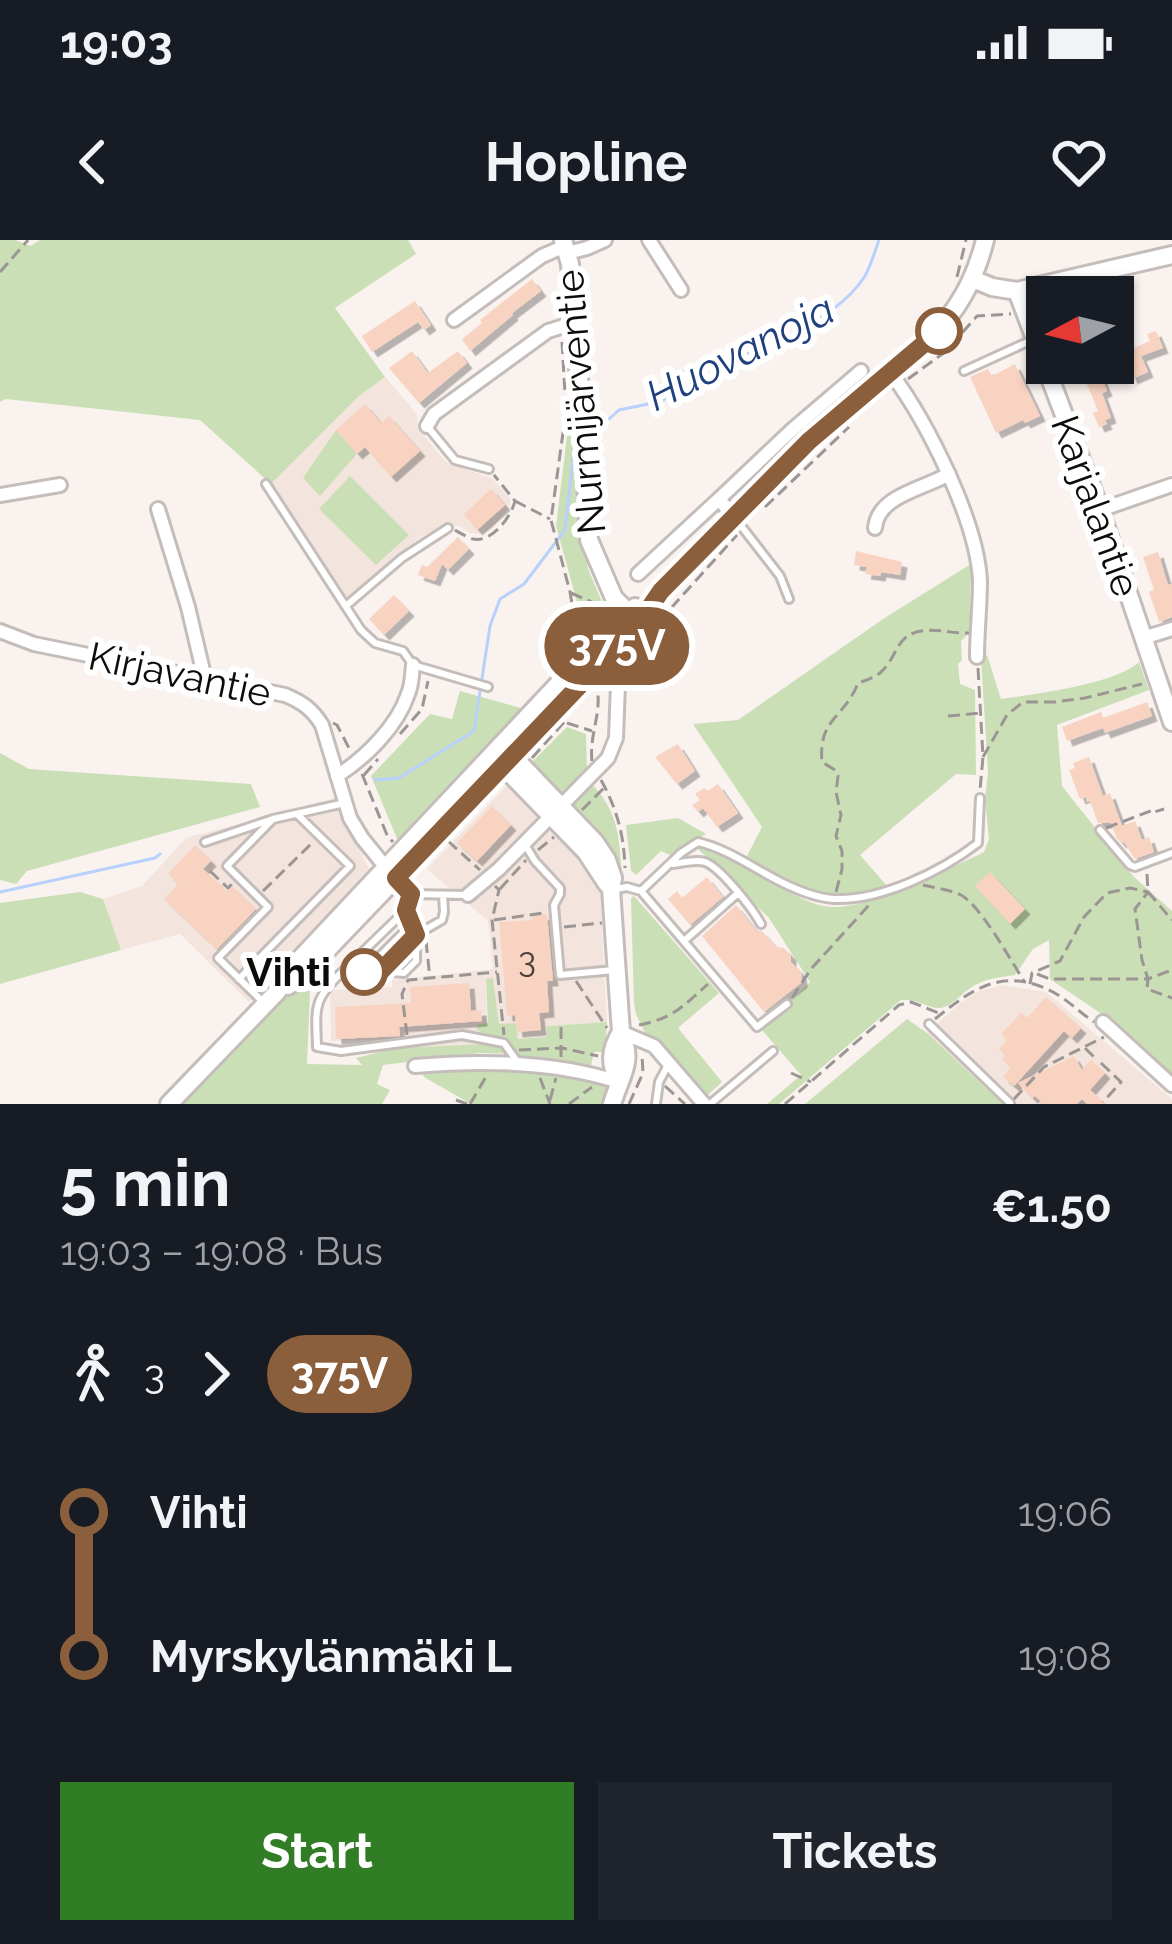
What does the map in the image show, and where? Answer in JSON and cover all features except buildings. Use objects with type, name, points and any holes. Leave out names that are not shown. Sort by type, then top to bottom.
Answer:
[{"type":"street","points":[[454,320],[542,256],[565,246],[587,248],[604,240]]},
{"type":"street","points":[[649,240],[681,290]]},
{"type":"street","points":[[503,756],[576,665],[738,522],[809,441],[895,379],[961,304],[985,240]]},
{"type":"street","name":"Nurmijärventie","points":[[565,246],[589,540],[614,598],[634,617]]},
{"type":"street","points":[[973,279],[1016,290],[1172,256]]},
{"type":"street","name":"Karjalantie","points":[[1016,290],[1026,317]]},
{"type":"street","points":[[427,426],[434,414],[548,331],[568,325]]},
{"type":"street","points":[[638,574],[860,371]]},
{"type":"street","points":[[895,379],[949,474],[976,551],[980,583],[977,657]]},
{"type":"street","name":"Karjalantie","points":[[1052,384],[1172,722]]},
{"type":"street","points":[[875,528],[880,511],[893,500],[949,474]]},
{"type":"street","points":[[0,495],[60,485]]},
{"type":"street","points":[[1100,510],[1172,485]]},
{"type":"street","points":[[718,499],[738,522]]},
{"type":"street","points":[[158,509],[205,679]]},
{"type":"street","points":[[1143,638],[1172,629]]},
{"type":"street","name":"Kirjavantie","points":[[0,632],[34,644],[301,701],[322,725],[345,803],[362,838],[391,873]]},
{"type":"street","points":[[169,1104],[271,998],[294,982],[309,959],[503,756],[578,686],[590,652]]},
{"type":"street","points":[[338,776],[357,764],[396,718],[410,692],[412,665]]},
{"type":"street","points":[[468,895],[494,884],[562,818],[608,758],[616,738],[618,684]]},
{"type":"street","points":[[503,756],[562,818],[595,842],[619,888],[613,1047],[627,1061],[613,1071],[619,1082],[612,1104]]},
{"type":"street","points":[[1103,1022],[1172,1085]]},
{"type":"street","points":[[615,1033],[654,1046],[707,1104]]},
{"type":"street","points":[[415,1066],[492,1062],[619,1082]]},
{"type":"lane","points":[[964,371],[1026,342]]},
{"type":"lane","points":[[427,426],[455,460],[489,469]]},
{"type":"lane","points":[[266,484],[361,630],[376,643],[403,652],[412,665],[488,687]]},
{"type":"lane","points":[[738,522],[780,576],[790,599]]},
{"type":"lane","points":[[347,605],[402,557],[448,528]]},
{"type":"lane","points":[[641,891],[698,842],[716,846],[813,896],[835,899],[878,894],[955,861],[979,843],[980,798]]},
{"type":"lane","points":[[205,842],[273,819],[345,803]]},
{"type":"lane","points":[[306,823],[319,810]]},
{"type":"lane","points":[[239,979],[350,866],[297,814]]},
{"type":"lane","points":[[271,998],[239,979],[218,958],[268,907],[227,866],[273,819]]},
{"type":"lane","points":[[1100,830],[1123,860],[1136,867],[1172,853]]},
{"type":"lane","points":[[528,849],[560,888],[554,905],[560,975],[618,970]]},
{"type":"lane","points":[[670,864],[710,863],[761,924]]},
{"type":"lane","points":[[391,873],[411,894],[468,895]]},
{"type":"lane","points":[[619,888],[641,891],[757,1027],[787,1004]]},
{"type":"lane","points":[[411,894],[406,910],[325,988],[316,1006],[317,1047],[341,1051],[462,1035],[508,1047],[525,1066]]},
{"type":"lane","points":[[684,941],[737,894]]},
{"type":"lane","points":[[381,971],[416,935],[442,920],[443,895]]},
{"type":"lane","points":[[309,959],[339,974],[404,973],[416,961],[416,935],[406,910]]},
{"type":"lane","points":[[364,972],[412,924]]},
{"type":"lane","points":[[309,959],[325,988]]},
{"type":"lane","points":[[929,1024],[1010,1103]]},
{"type":"lane","points":[[707,1104],[773,1051]]},
{"type":"lane","points":[[656,1104],[659,1082],[669,1063]]},
{"type":"path","points":[[0,272],[28,240]]},
{"type":"path","points":[[954,284],[966,240]]},
{"type":"path","points":[[895,379],[945,352],[977,316],[990,315]]},
{"type":"path","points":[[568,325],[566,411],[551,520],[590,652]]},
{"type":"path","points":[[628,655],[738,522],[852,424]]},
{"type":"path","points":[[489,469],[515,501],[551,520]]},
{"type":"path","points":[[448,528],[479,540],[491,535],[512,513],[515,501]]},
{"type":"path","points":[[835,899],[842,868],[836,836],[841,814],[836,770],[822,762],[824,732],[847,706],[855,687],[886,667],[900,640],[923,630],[977,633]]},
{"type":"path","points":[[977,657],[983,757],[980,798]]},
{"type":"path","points":[[983,757],[1006,715],[1023,702],[1085,698],[1151,681]]},
{"type":"path","points":[[598,690],[591,758],[617,811],[624,841],[619,888]]},
{"type":"path","points":[[948,716],[981,713]]},
{"type":"path","points":[[565,723],[593,732]]},
{"type":"path","points":[[605,787],[562,818],[494,884],[492,920],[508,1047],[562,1048],[627,1061]]},
{"type":"path","points":[[1100,830],[1164,808]]},
{"type":"path","points":[[447,840],[494,884]]},
{"type":"path","points":[[258,897],[314,841]]},
{"type":"path","points":[[1147,874],[1148,892],[1135,909],[1147,989],[1172,998]]},
{"type":"path","points":[[910,880],[961,895],[1028,984]]},
{"type":"path","points":[[1028,984],[1032,973],[1060,961],[1084,917],[1107,892],[1130,888],[1148,892],[1172,920]]},
{"type":"path","points":[[787,1004],[811,969],[878,894]]},
{"type":"path","points":[[492,920],[553,912],[557,928],[615,922]]},
{"type":"path","points":[[1032,973],[1050,979],[1148,980],[1172,970]]},
{"type":"path","points":[[406,1033],[402,994],[408,980],[454,980],[497,972]]},
{"type":"path","points":[[572,974],[615,1033]]},
{"type":"path","points":[[634,1017],[641,1028],[665,1020],[715,977]]},
{"type":"path","points":[[929,1024],[976,987],[1001,981],[1047,989],[1092,1022],[1103,1022]]},
{"type":"path","points":[[785,1104],[899,1005],[911,1002],[941,1014]]},
{"type":"path","points":[[562,1023],[562,1048]]},
{"type":"path","points":[[1010,1103],[1044,1067],[1103,1038]]},
{"type":"path","points":[[1084,1047],[1120,1082],[1103,1102]]},
{"type":"path","points":[[468,1062],[478,1090]]},
{"type":"path","points":[[455,1100],[468,1104],[492,1062]]},
{"type":"path","points":[[525,1066],[543,1083],[550,1104]]},
{"type":"path","points":[[791,1073],[812,1082]]},
{"type":"shaded area","points":[[385,377],[417,414],[418,429],[446,462],[493,479],[510,498],[510,506],[492,529],[480,534],[444,524],[418,539],[346,598],[271,484],[359,396]]},
{"type":"shaded area","points":[[510,782],[589,865],[600,894],[607,1022],[548,1026],[548,1037],[517,1039],[499,1025],[493,978],[486,979],[487,1044],[396,1048],[395,1039],[331,1041],[330,990],[392,987],[392,980],[493,969],[488,921],[427,869]]},
{"type":"shaded area","points":[[335,798],[369,869],[249,1002],[180,934],[121,950],[103,899],[142,886],[186,838]]},
{"type":"shaded area","points":[[1002,985],[1046,992],[1172,1099],[1172,1104],[1003,1104],[927,1033],[979,991]]},
{"type":"green space","points":[[0,240],[31,246],[40,240],[408,240],[416,254],[335,308],[385,377],[359,396],[271,484],[200,420],[0,402]]},
{"type":"green space","points":[[574,418],[588,569],[608,616],[599,637],[583,648],[577,602],[556,526],[569,420]]},
{"type":"green space","points":[[336,430],[357,454],[320,496],[303,478]]},
{"type":"green space","points":[[350,476],[409,535],[376,565],[319,509]]},
{"type":"green space","points":[[971,564],[970,632],[961,641],[958,664],[960,684],[975,690],[976,775],[956,774],[860,855],[887,886],[828,893],[746,858],[762,827],[693,724],[738,720]]},
{"type":"green space","points":[[987,655],[1001,699],[1094,682],[1139,662],[1149,690],[1057,725],[1062,786],[1134,877],[1172,911],[1172,1074],[1109,1019],[1050,979],[1049,940],[1033,949],[1015,975],[971,987],[945,1007],[901,1000],[779,1104],[767,1104],[801,1075],[762,1030],[810,982],[769,918],[697,848],[730,858],[806,900],[834,907],[888,895],[984,852],[989,839],[988,771],[981,658]]},
{"type":"green space","points":[[460,691],[528,710],[398,841],[371,776],[430,714],[452,719]]},
{"type":"green space","points":[[567,727],[586,734],[587,773],[557,795],[528,766]]},
{"type":"green space","points":[[0,753],[29,769],[251,784],[260,807],[27,871],[16,884],[0,880]]},
{"type":"green space","points":[[590,782],[612,814],[622,876],[568,806]]},
{"type":"green space","points":[[678,818],[706,834],[670,855],[661,851],[636,875],[631,870],[626,825]]},
{"type":"green space","points":[[80,892],[103,899],[121,950],[0,984],[0,903]]},
{"type":"green space","points":[[634,896],[719,993],[678,1028],[722,1082],[708,1095],[646,1035],[636,1014]]},
{"type":"green space","points":[[493,978],[499,1024],[516,1023],[518,1039],[547,1037],[547,1026],[607,1022],[605,1052],[594,1052],[590,1070],[521,1063],[518,1054],[480,1053],[383,1065],[377,1084],[390,1090],[382,1104],[181,1104],[289,993],[310,991],[307,1064],[362,1065],[356,1058],[396,1048],[487,1044],[488,1036],[477,1025],[488,1023],[486,979]]},
{"type":"green space","points":[[907,1019],[1003,1104],[805,1104]]},
{"type":"green space","points":[[449,1066],[503,1066],[602,1081],[609,1089],[607,1104],[471,1104],[422,1073]]},
{"type":"waterway","name":"Huovanoja","points":[[589,437],[619,410],[663,401],[682,372],[757,350],[831,311],[865,276],[879,240]]},
{"type":"waterway","name":"Huovanoja","points":[[375,780],[399,778],[474,731],[490,626],[500,599],[524,584],[565,530],[577,447]]},
{"type":"waterway","name":"Huovanoja","points":[[0,892],[160,854]]},
{"type":"bus line","name":"375V","points":[[364,972],[381,971],[416,935],[406,910],[411,894],[396,878],[639,623],[661,591],[733,516],[809,441],[939,331]]},
{"type":"place","name":"Vihti","points":[[364,972]]}]
